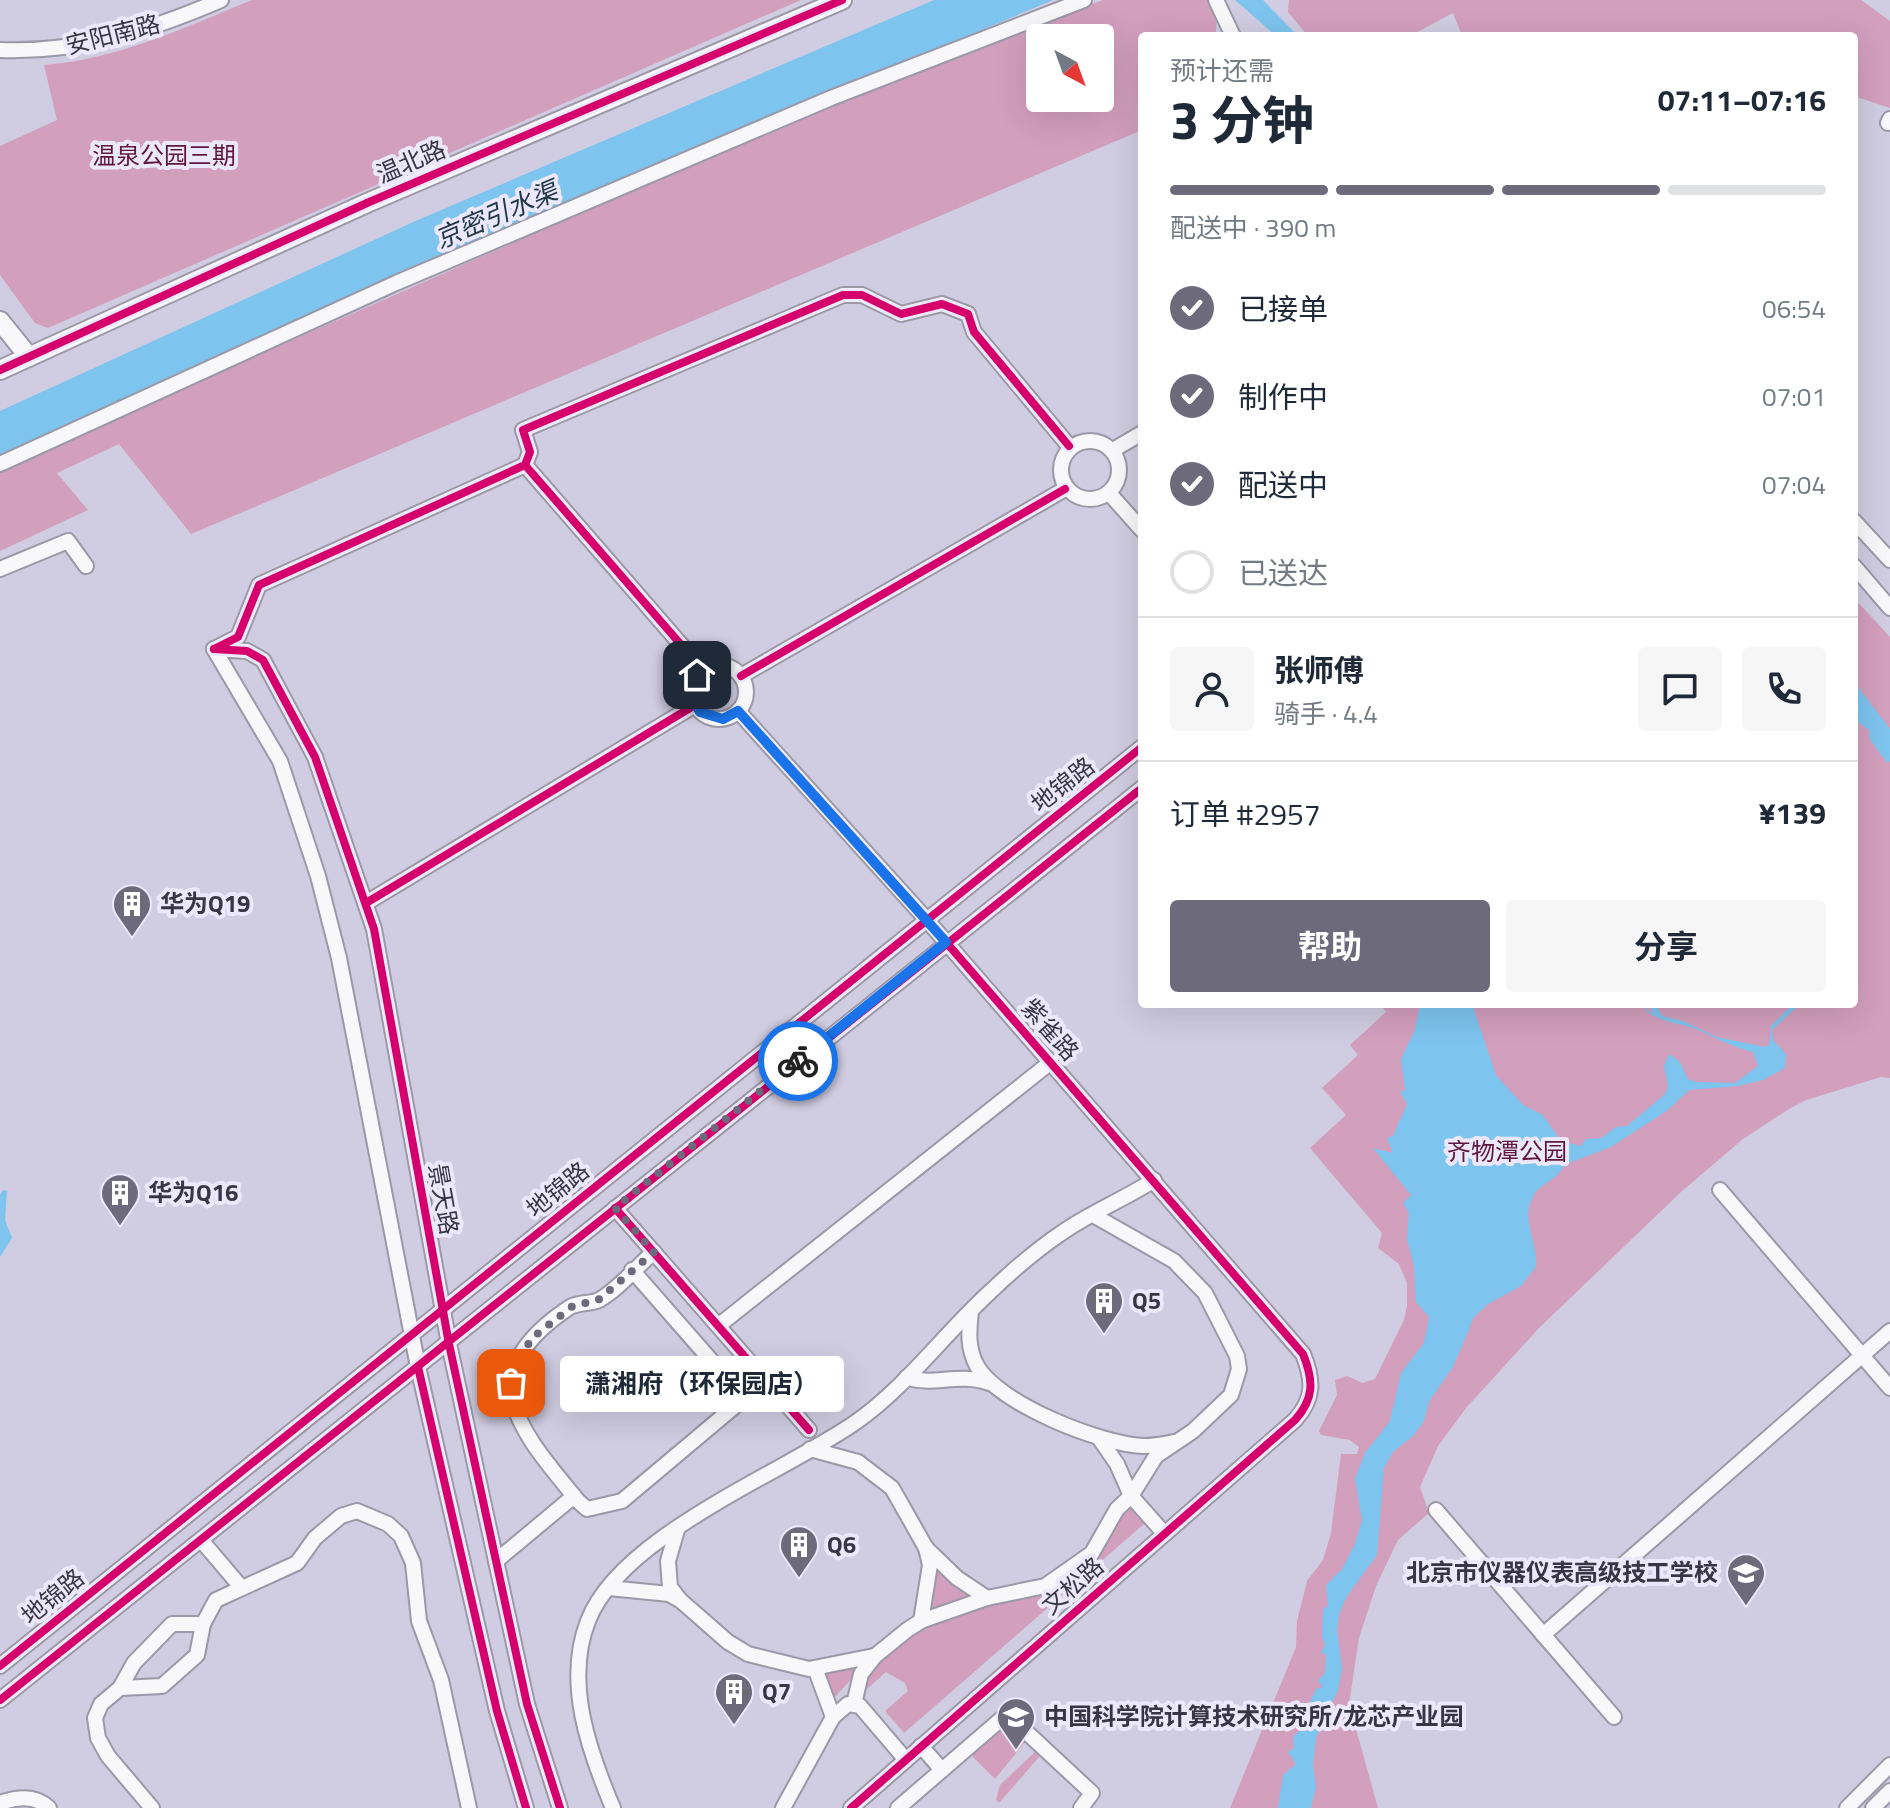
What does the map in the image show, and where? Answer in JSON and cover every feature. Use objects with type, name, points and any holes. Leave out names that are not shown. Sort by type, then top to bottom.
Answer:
[{"type":"main road","name":"温北路","points":[[1,367],[367,203],[842,0]]},
{"type":"main road","points":[[0,321],[29,357]]},
{"type":"street","name":"安阳南路","points":[[0,50],[56,49],[132,35],[221,0]]},
{"type":"street","points":[[0,464],[411,277],[831,98],[1084,0]]},
{"type":"street","points":[[1216,0],[1231,32]]},
{"type":"street","points":[[526,1808],[497,1711],[418,1367],[339,958],[318,876],[280,761],[214,649],[238,637],[259,585],[525,465],[530,452],[523,430],[843,295],[862,295],[901,314],[942,304],[968,314],[974,332],[1069,446]]},
{"type":"street","points":[[1065,489],[1062,460],[1069,446],[1084,440],[1113,450],[1138,435]]},
{"type":"street","points":[[1065,489],[1078,497],[1096,499],[1109,493],[1118,481],[1119,466],[1113,450]]},
{"type":"street","points":[[525,465],[703,670]]},
{"type":"street","points":[[741,676],[1065,489]]},
{"type":"street","points":[[1109,493],[1138,526]]},
{"type":"street","points":[[1858,525],[1890,560]]},
{"type":"street","points":[[0,569],[68,541],[86,566]]},
{"type":"street","points":[[1858,571],[1890,608]]},
{"type":"street","name":"景天路","points":[[214,649],[247,651],[263,660],[315,757],[374,929],[449,1344],[527,1704],[560,1808]]},
{"type":"street","points":[[727,666],[741,676],[746,694],[738,711],[715,719],[695,705],[693,682],[703,670],[727,666]]},
{"type":"street","points":[[366,903],[695,705]]},
{"type":"street","name":"紫雀路","points":[[738,711],[926,919],[1303,1354],[1312,1389]]},
{"type":"street","name":"地锦路","points":[[0,1666],[1138,750]]},
{"type":"street","name":"地锦路","points":[[0,1700],[1138,791]]},
{"type":"street","points":[[718,1326],[1051,1062]]},
{"type":"street","points":[[613,1808],[583,1719],[578,1657],[588,1620],[609,1588],[643,1553],[677,1530],[855,1422],[907,1377],[1029,1257],[1154,1180]]},
{"type":"street","points":[[1720,1190],[1890,1388]]},
{"type":"street","points":[[615,1208],[809,1430]]},
{"type":"street","points":[[854,1704],[861,1674],[875,1656],[921,1621],[987,1598],[1045,1586],[1080,1563],[1092,1553],[1117,1509],[1131,1496],[1149,1465],[1193,1431],[1231,1395],[1239,1369],[1237,1356],[1217,1311],[1182,1268],[1145,1241],[1093,1215]]},
{"type":"street","points":[[654,1252],[597,1301],[574,1305],[553,1320],[524,1348],[515,1366],[512,1400],[519,1422],[574,1496],[587,1509],[622,1501],[766,1380]]},
{"type":"street","points":[[632,1270],[744,1398]]},
{"type":"street","points":[[971,1311],[971,1351],[987,1379],[997,1386],[1077,1430],[1099,1438],[1145,1446],[1175,1442]]},
{"type":"street","points":[[1543,1635],[1890,1331]]},
{"type":"street","points":[[907,1377],[920,1382],[934,1378],[975,1378],[997,1386]]},
{"type":"street","name":"文松路","points":[[851,1808],[1295,1420],[1308,1406],[1312,1389]]},
{"type":"street","points":[[1099,1438],[1117,1464],[1131,1496],[1164,1533]]},
{"type":"street","points":[[810,1449],[858,1462],[886,1482],[926,1548],[957,1578],[987,1598]]},
{"type":"street","points":[[496,1561],[574,1496]]},
{"type":"street","points":[[1436,1510],[1614,1717]]},
{"type":"street","points":[[120,1688],[162,1686],[197,1655],[203,1624],[216,1600],[297,1563],[315,1538],[349,1512],[357,1511],[388,1524],[401,1536],[413,1563],[419,1621],[441,1680],[469,1808]]},
{"type":"street","points":[[677,1530],[667,1573],[670,1587],[680,1600],[728,1642],[748,1654],[815,1668],[875,1656]]},
{"type":"street","points":[[201,1540],[241,1587]]},
{"type":"street","points":[[921,1621],[930,1577],[926,1548]]},
{"type":"street","points":[[609,1588],[669,1594],[680,1600]]},
{"type":"street","points":[[152,1808],[108,1756],[98,1738],[95,1718],[101,1704],[120,1688],[134,1663],[172,1624],[203,1624]]},
{"type":"street","points":[[815,1668],[833,1717]]},
{"type":"street","points":[[783,1808],[833,1717],[841,1708],[854,1704],[860,1706],[906,1760]]},
{"type":"street","points":[[898,1808],[1007,1714],[1092,1793],[1081,1808]]},
{"type":"street","points":[[921,1746],[942,1770]]},
{"type":"street","points":[[1847,1808],[1890,1765]]},
{"type":"street","points":[[1873,1808],[1890,1791]]},
{"type":"street","points":[[0,1803],[12,1799],[41,1800],[49,1808]]},
{"type":"green space","name":"温泉公园三期","points":[[252,0],[801,0],[48,328],[35,323],[0,275],[0,146],[57,120],[44,65],[72,62],[125,49]]},
{"type":"green space","points":[[1103,0],[1210,0],[1217,8],[1216,32],[1138,32],[1138,132],[191,534],[119,444],[57,473],[88,510],[0,551],[0,469],[871,85],[1026,28],[1026,112],[1114,112],[1114,24],[1037,24]]},
{"type":"green space","points":[[1289,0],[1861,0],[1890,21],[1890,108],[1858,97],[1858,32],[1460,32],[1453,13],[1417,32],[1305,32],[1288,12]]},
{"type":"green space","name":"齐物潭公园","points":[[1858,602],[1890,637],[1890,1078],[1881,1077],[1806,1100],[1743,1139],[1681,1192],[1539,1328],[1466,1408],[1438,1446],[1420,1487],[1429,1513],[1398,1540],[1376,1586],[1359,1638],[1349,1704],[1378,1808],[1230,1808],[1296,1647],[1297,1621],[1307,1581],[1323,1560],[1331,1533],[1341,1454],[1357,1454],[1359,1447],[1350,1440],[1321,1435],[1319,1431],[1337,1395],[1335,1380],[1347,1376],[1363,1383],[1375,1379],[1404,1320],[1407,1306],[1407,1283],[1399,1264],[1378,1248],[1382,1233],[1310,1148],[1346,1115],[1322,1088],[1358,1055],[1350,1045],[1386,1012],[1383,1008],[1858,1008]]},
{"type":"green space","points":[[1129,1506],[1145,1523],[904,1733],[885,1711],[908,1691],[905,1683],[886,1672],[867,1689],[864,1677],[877,1661],[918,1629],[984,1604],[1048,1591],[1096,1556]]},
{"type":"green space","points":[[940,1570],[972,1594],[932,1610],[936,1572]]},
{"type":"green space","points":[[855,1667],[856,1674],[833,1699],[826,1671]]},
{"type":"green space","points":[[1006,1721],[1026,1741],[995,1779],[973,1757],[972,1751]]},
{"type":"green space","points":[[1035,1752],[1039,1757],[999,1803],[996,1800],[1000,1785]]},
{"type":"water","name":"京密引水渠","points":[[934,0],[1053,0],[809,103],[0,461],[0,411],[420,219]]},
{"type":"water","points":[[1235,0],[1263,0],[1294,32],[1271,32]]},
{"type":"water","points":[[1858,687],[1890,729],[1890,761],[1887,763],[1869,738],[1870,731],[1858,722]]},
{"type":"water","points":[[1419,1008],[1473,1008],[1496,1075],[1523,1105],[1543,1115],[1561,1141],[1581,1146],[1586,1139],[1601,1138],[1616,1127],[1627,1126],[1665,1094],[1668,1086],[1664,1066],[1669,1054],[1680,1062],[1688,1079],[1696,1082],[1735,1083],[1758,1066],[1753,1052],[1659,1018],[1652,1015],[1644,1008],[1653,1014],[1651,1008],[1658,1008],[1662,1016],[1683,1021],[1717,1037],[1765,1047],[1769,1045],[1771,1026],[1789,1008],[1796,1008],[1772,1030],[1773,1040],[1786,1054],[1785,1068],[1763,1080],[1738,1086],[1689,1090],[1668,1110],[1611,1147],[1564,1165],[1558,1175],[1536,1192],[1528,1214],[1536,1267],[1521,1286],[1488,1304],[1474,1317],[1454,1365],[1429,1402],[1424,1421],[1414,1435],[1393,1452],[1384,1468],[1377,1555],[1347,1596],[1339,1614],[1337,1630],[1342,1669],[1338,1690],[1316,1738],[1313,1765],[1316,1787],[1311,1808],[1278,1808],[1283,1775],[1296,1764],[1288,1752],[1294,1748],[1293,1737],[1305,1725],[1305,1712],[1316,1689],[1323,1687],[1318,1681],[1325,1672],[1326,1655],[1321,1652],[1325,1645],[1322,1637],[1323,1609],[1328,1606],[1326,1585],[1342,1569],[1355,1544],[1362,1520],[1355,1479],[1365,1453],[1390,1421],[1401,1373],[1424,1343],[1429,1317],[1416,1302],[1414,1266],[1407,1239],[1409,1213],[1403,1203],[1411,1195],[1373,1148],[1393,1153],[1387,1138],[1393,1136],[1407,1104],[1400,1092],[1405,1090],[1401,1059],[1415,1030]]},
{"type":"water","points":[[3,1190],[7,1191],[5,1220],[12,1238],[0,1257],[0,1195]]},
{"type":"cycle path","points":[[0,370],[367,203],[842,0]]},
{"type":"cycle path","points":[[214,649],[238,637],[259,585],[525,465],[530,452],[523,430],[843,295],[862,295],[901,314],[942,304],[968,314],[974,332],[1069,446]]},
{"type":"cycle path","points":[[525,465],[703,670]]},
{"type":"cycle path","points":[[741,676],[1065,489]]},
{"type":"cycle path","points":[[214,649],[247,651],[263,660],[315,757],[374,929],[449,1344],[527,1704],[560,1808]]},
{"type":"cycle path","points":[[366,903],[695,705]]},
{"type":"cycle path","points":[[738,711],[926,919],[1303,1354],[1310,1381],[1306,1405],[1295,1420],[851,1808]]},
{"type":"cycle path","points":[[0,1666],[1138,750]]},
{"type":"cycle path","points":[[0,1700],[1138,791]]},
{"type":"cycle path","points":[[615,1208],[809,1430]]},
{"type":"cycle path","points":[[418,1367],[497,1711],[526,1808]]},
{"type":"way so far","points":[[511,1383],[515,1366],[532,1338],[574,1305],[597,1301],[654,1252],[615,1208],[798,1061]]},
{"type":"place","name":"华为Q19","points":[[132,938]]},
{"type":"place","name":"华为Q16","points":[[120,1227]]},
{"type":"place","name":"Q5","points":[[1104,1335]]},
{"type":"place","name":"潇湘府（环保园店）","points":[[511,1383]]},
{"type":"place","name":"Q6","points":[[799,1579]]},
{"type":"place","name":"北京市仪器仪表高级技工学校","points":[[1746,1607]]},
{"type":"place","name":"Q7","points":[[734,1726]]},
{"type":"place","name":"中国科学院计算技术研究所/龙芯产业园","points":[[1016,1751]]},
{"type":"route","points":[[697,675],[693,682],[692,698],[700,712],[723,719],[738,711],[946,942],[798,1061]]}]
